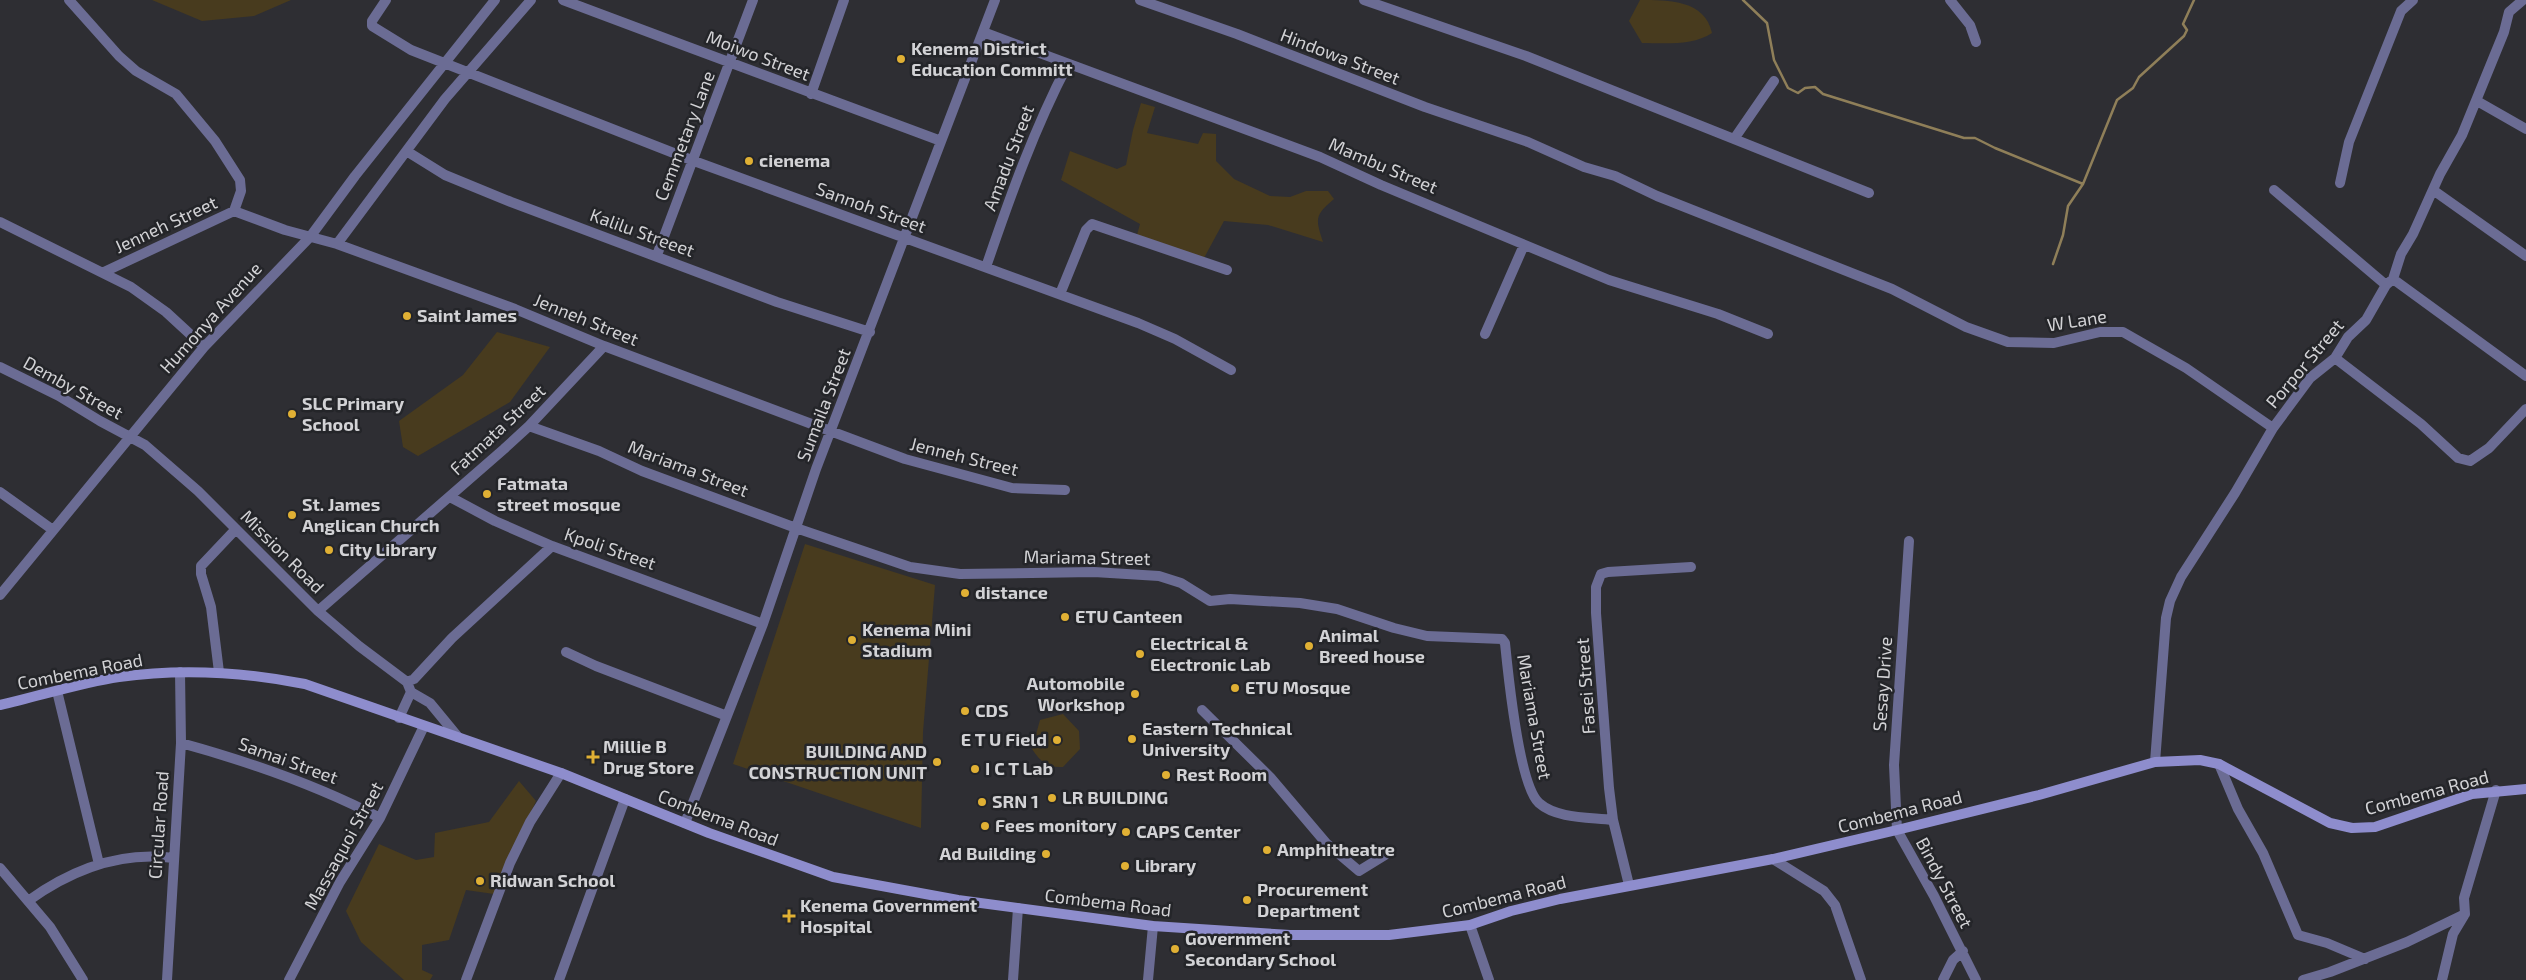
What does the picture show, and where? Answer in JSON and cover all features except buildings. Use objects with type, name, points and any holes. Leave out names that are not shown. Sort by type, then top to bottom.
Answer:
[{"type":"street","points":[[69,0],[119,56],[136,71],[176,94],[215,141],[240,180],[241,191],[234,211]]},
{"type":"street","name":"Sannoh Street","points":[[386,0],[372,21],[372,26],[411,50],[694,162],[1060,294],[1175,339],[1231,370]]},
{"type":"street","name":"Humonya Avenue","points":[[2,590],[204,347],[310,237],[355,176],[495,0]]},
{"type":"street","points":[[337,244],[468,71],[531,0]]},
{"type":"street","name":"Moiwo Street","points":[[563,0],[729,64],[942,141]]},
{"type":"street","name":"Cemmetary Lane","points":[[657,255],[694,162],[753,0]]},
{"type":"street","points":[[811,94],[844,0]]},
{"type":"street","name":"Sumaila Street","points":[[685,823],[764,624],[830,431],[870,332],[996,0]]},
{"type":"street","name":"Hindowa Street","points":[[1140,0],[1237,34],[1433,110],[1528,142],[1584,166],[1615,176],[1657,196],[1892,289],[1924,307]]},
{"type":"street","points":[[1364,0],[1526,56],[1869,192]]},
{"type":"street","points":[[1950,0],[1970,25],[1976,42]]},
{"type":"street","points":[[2340,183],[2349,142],[2394,28],[2401,11],[2413,0]]},
{"type":"street","name":"Porpor Street","points":[[2155,762],[2166,618],[2170,601],[2181,576],[2240,485],[2273,428],[2310,378],[2335,358],[2348,336],[2366,320],[2390,282],[2401,254],[2413,234],[2477,101],[2509,12],[2522,0]]},
{"type":"street","name":"Mambu Street","points":[[983,32],[1320,156],[1609,280],[1718,314],[1768,334]]},
{"type":"street","name":"Amadu Street","points":[[986,267],[1029,145],[1047,103],[1068,64]]},
{"type":"street","points":[[1734,139],[1774,81]]},
{"type":"street","points":[[2477,101],[2526,129]]},
{"type":"street","name":"Kalilu Streeet","points":[[408,152],[445,175],[478,189],[657,255],[777,302],[870,332]]},
{"type":"street","points":[[2274,190],[2390,282],[2526,376]]},
{"type":"street","points":[[2433,190],[2526,256]]},
{"type":"street","name":"Jenneh Street","points":[[104,272],[234,211],[310,237],[337,244],[515,309],[604,346],[905,459],[1012,488],[1065,490]]},
{"type":"street","points":[[0,222],[131,287],[166,312],[204,347]]},
{"type":"street","points":[[1060,294],[1086,230],[1092,224],[1228,270]]},
{"type":"street","points":[[1485,334],[1524,245]]},
{"type":"street","name":"W Lane","points":[[1924,307],[1966,327],[2008,342],[2054,343],[2100,332],[2123,332],[2186,368],[2273,428]]},
{"type":"street","name":"Fatmata Street","points":[[318,611],[529,426],[604,346]]},
{"type":"street","points":[[2335,358],[2421,424],[2458,458],[2464,460],[2470,461],[2479,456],[2526,409]]},
{"type":"street","name":"Demby Street","points":[[0,367],[59,396],[129,438]]},
{"type":"street","name":"Mariama Street","points":[[529,426],[599,451],[642,470],[796,528],[883,559],[933,572],[960,574],[1134,573],[1176,581],[1210,601],[1230,599],[1300,602],[1337,609],[1394,628],[1427,636],[1502,638],[1505,643],[1516,727],[1530,791],[1539,803],[1557,813],[1613,820]]},
{"type":"street","name":"Mission Road","points":[[129,438],[145,445],[162,459],[236,529],[318,611],[409,687],[430,702],[458,737]]},
{"type":"street","points":[[0,492],[53,530]]},
{"type":"street","name":"Kpoli Street","points":[[450,497],[495,521],[552,546],[764,624]]},
{"type":"street","points":[[219,672],[211,607],[201,574],[201,566],[236,529]]},
{"type":"street","name":"Sesay Drive","points":[[1897,830],[1894,765],[1909,541]]},
{"type":"street","points":[[399,718],[409,687],[414,679],[452,638],[552,546]]},
{"type":"street","name":"Fasei Street","points":[[1629,885],[1613,820],[1596,614],[1597,579],[1601,574],[1608,572],[1691,567]]},
{"type":"street","points":[[566,652],[596,666],[727,716]]},
{"type":"street","name":"Combema Road","points":[[0,705],[119,678],[180,672],[219,672],[265,676],[305,684],[458,737],[560,774],[802,868],[833,877],[887,889],[1153,926],[1290,935],[1408,934],[1470,925],[1511,911],[1629,885],[1774,859],[1897,830],[2039,795],[2155,762],[2200,760],[2219,764],[2330,823],[2352,828],[2375,827],[2450,801],[2496,790],[2526,789]]},
{"type":"street","name":"Circular Road","points":[[167,980],[181,742],[180,672]]},
{"type":"street","points":[[57,691],[99,864]]},
{"type":"street","points":[[1202,710],[1270,776],[1326,844],[1359,871],[1385,855]]},
{"type":"street","name":"Massaquoi Street","points":[[289,980],[340,882],[380,818],[424,726]]},
{"type":"street","name":"Samai Street","points":[[181,742],[228,756],[306,784],[380,818]]},
{"type":"street","points":[[2219,764],[2238,809],[2263,853],[2298,935],[2327,943],[2365,959]]},
{"type":"street","points":[[466,980],[510,863],[530,822],[560,774]]},
{"type":"street","points":[[2442,980],[2453,934],[2465,914],[2464,898],[2496,790]]},
{"type":"street","points":[[559,980],[625,799]]},
{"type":"street","name":"Bindy Street","points":[[1897,830],[1963,951],[1976,980]]},
{"type":"street","points":[[28,901],[64,877],[99,864],[138,857],[173,858]]},
{"type":"street","points":[[1774,859],[1824,891],[1835,904],[1853,950],[1859,977]]},
{"type":"street","points":[[0,868],[50,927],[84,980]]},
{"type":"street","points":[[1013,980],[1018,908]]},
{"type":"street","points":[[2303,980],[2365,959],[2434,930],[2465,914]]},
{"type":"street","points":[[1470,925],[1489,980]]},
{"type":"street","points":[[1148,980],[1153,926]]},
{"type":"street","name":"Bindy Street","points":[[1943,980],[1953,960],[1963,951]]},
{"type":"shaded area","points":[[152,0],[291,0],[254,16],[202,21]]},
{"type":"shaded area","points":[[1640,0],[1674,2],[1694,8],[1708,22],[1712,33],[1687,42],[1642,43],[1629,21]]},
{"type":"shaded area","points":[[1141,103],[1155,107],[1147,133],[1198,144],[1203,133],[1216,134],[1216,161],[1234,179],[1270,196],[1290,197],[1306,191],[1328,191],[1334,199],[1323,209],[1318,218],[1323,242],[1268,225],[1224,221],[1204,258],[1137,235],[1140,224],[1061,180],[1070,151],[1117,169],[1126,165]]},
{"type":"shaded area","points":[[497,332],[550,347],[510,402],[418,456],[403,447],[399,421],[463,375]]},
{"type":"shaded area","name":"Kenema Mini Stadium","points":[[805,544],[935,585],[923,732],[921,828],[733,764]]},
{"type":"shaded area","name":"E T U Field","points":[[1063,714],[1079,731],[1080,749],[1063,767],[1057,767],[1048,765],[1041,760],[1032,749],[1040,720]]},
{"type":"shaded area","points":[[519,781],[536,801],[494,894],[466,890],[449,940],[422,945],[422,970],[433,975],[430,980],[404,980],[361,942],[346,911],[379,844],[416,860],[434,857],[435,833],[489,822]]},
{"type":"waterway","points":[[1743,0],[1767,23],[1774,60],[1788,88],[1798,93],[1805,88],[1815,87],[1823,94],[1964,138],[1975,138],[2083,184]]},
{"type":"waterway","points":[[2053,264],[2063,235],[2068,206],[2083,184],[2117,100],[2133,88],[2139,77],[2184,36],[2187,30],[2183,24],[2194,0]]},
{"type":"place","name":"Kenema District Education Committ","points":[[901,59]]},
{"type":"place","name":"cienema","points":[[749,161]]},
{"type":"place","name":"Saint James","points":[[407,316]]},
{"type":"place","name":"SLC Primary School","points":[[292,414]]},
{"type":"place","name":"Fatmata street mosque","points":[[487,494]]},
{"type":"place","name":"St. James Anglican Church","points":[[292,515]]},
{"type":"place","name":"City Library","points":[[329,550]]},
{"type":"place","name":"distance","points":[[965,593]]},
{"type":"place","name":"ETU Canteen","points":[[1065,617]]},
{"type":"place","name":"Kenema Mini Stadium","points":[[852,640]]},
{"type":"place","name":"Animal Breed house","points":[[1309,646]]},
{"type":"place","name":"Electrical & Electronic Lab","points":[[1140,654]]},
{"type":"place","name":"ETU Mosque","points":[[1235,688]]},
{"type":"place","name":"Automobile Workshop","points":[[1135,694]]},
{"type":"place","name":"CDS","points":[[965,711]]},
{"type":"place","name":"Eastern Technical University","points":[[1132,739]]},
{"type":"place","name":"E T U Field","points":[[1057,740]]},
{"type":"place","name":"Millie B Drug Store","points":[[593,757]]},
{"type":"place","name":"BUILDING AND CONSTRUCTION UNIT","points":[[937,762]]},
{"type":"place","name":"I C T Lab","points":[[975,769]]},
{"type":"place","name":"Rest Room","points":[[1166,775]]},
{"type":"place","name":"LR BUILDING","points":[[1052,798]]},
{"type":"place","name":"SRN 1","points":[[982,802]]},
{"type":"place","name":"Fees monitory","points":[[985,826]]},
{"type":"place","name":"CAPS Center","points":[[1126,832]]},
{"type":"place","name":"Amphitheatre","points":[[1267,850]]},
{"type":"place","name":"Ad Building","points":[[1046,854]]},
{"type":"place","name":"Library","points":[[1125,866]]},
{"type":"place","name":"Ridwan School","points":[[480,881]]},
{"type":"place","name":"Procurement Department","points":[[1247,900]]},
{"type":"place","name":"Kenema Government Hospital","points":[[789,916]]},
{"type":"place","name":"Government Secondary School","points":[[1175,949]]}]
